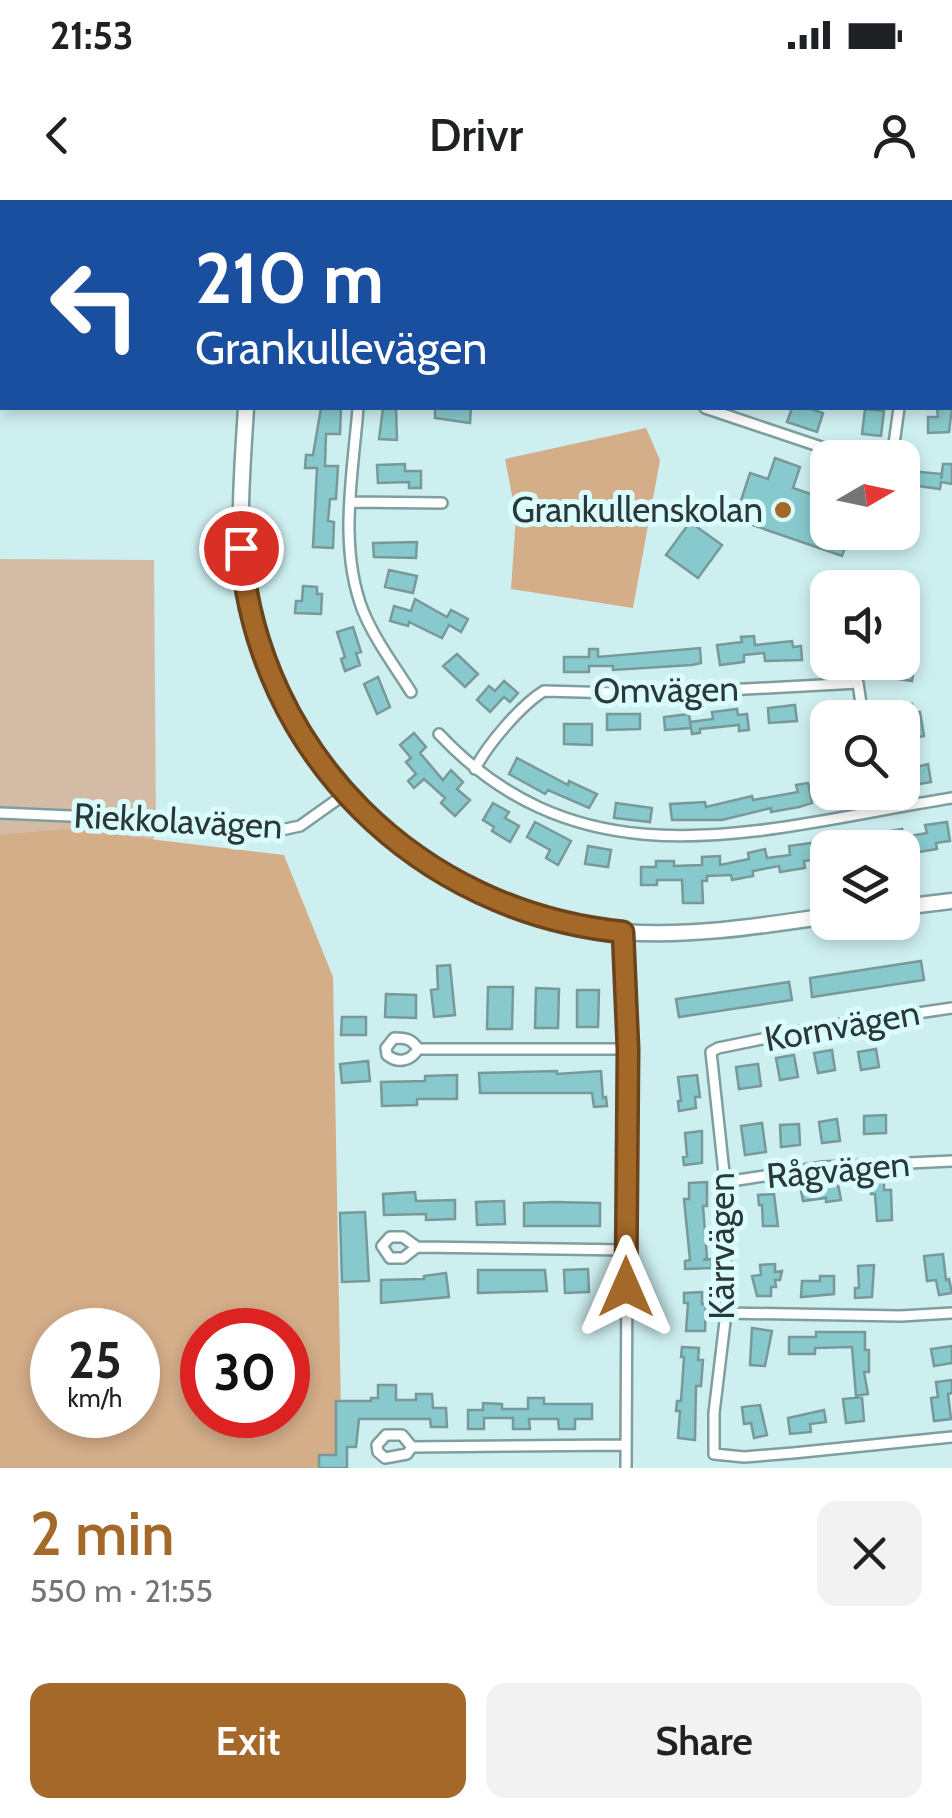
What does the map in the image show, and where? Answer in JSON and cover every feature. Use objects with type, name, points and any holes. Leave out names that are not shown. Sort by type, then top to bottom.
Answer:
[{"type":"street","points":[[246,410],[241,548],[250,613],[274,682],[295,725],[345,794],[386,832],[431,866],[469,888],[569,924],[623,932],[682,932],[810,918]]},
{"type":"street","points":[[358,410],[351,502],[352,563],[362,607],[374,636],[411,692]]},
{"type":"street","points":[[711,410],[810,443]]},
{"type":"street","points":[[895,440],[900,410]]},
{"type":"street","points":[[351,502],[442,503]]},
{"type":"street","name":"Omvägen","points":[[475,769],[481,756],[533,698],[544,691],[666,693],[858,683],[860,700]]},
{"type":"street","points":[[439,734],[475,769],[508,791],[559,816],[623,834],[719,836],[878,810]]},
{"type":"street","name":"Riekkolavägen","points":[[0,813],[281,830],[300,826],[345,794]]},
{"type":"street","points":[[920,803],[952,798]]},
{"type":"street","points":[[920,905],[952,901]]},
{"type":"street","points":[[623,932],[628,1049],[626,1468]]},
{"type":"street","name":"Kornvägen","points":[[732,1045],[952,1008]]},
{"type":"street","name":"Kärrvägen","points":[[732,1045],[711,1052],[725,1182],[726,1313],[714,1454],[792,1453],[952,1437]]},
{"type":"street","points":[[418,1049],[628,1049]]},
{"type":"street","name":"Rågvägen","points":[[725,1182],[822,1166],[952,1161]]},
{"type":"street","points":[[417,1248],[627,1250]]},
{"type":"street","points":[[726,1313],[952,1313]]},
{"type":"street","points":[[412,1447],[625,1445]]},
{"type":"shaded area","points":[[646,428],[660,460],[633,608],[511,589],[516,516],[505,459]]},
{"type":"shaded area","points":[[0,559],[154,560],[156,825],[109,1077],[0,1365]]},
{"type":"shaded area","points":[[65,829],[284,855],[333,977],[342,1468],[0,1468],[0,835]]},
{"type":"building","points":[[321,410],[341,410],[340,434],[326,434],[325,466],[338,466],[336,499],[330,499],[328,521],[334,522],[333,548],[313,547],[317,468],[305,468],[306,455],[313,455]]},
{"type":"building","points":[[383,410],[396,410],[397,440],[379,439]]},
{"type":"building","points":[[435,410],[471,410],[470,423],[435,418]]},
{"type":"building","points":[[791,410],[823,413],[817,432],[787,422]]},
{"type":"building","points":[[865,410],[884,411],[881,436],[862,434]]},
{"type":"building","points":[[937,410],[952,410],[949,432],[928,433],[928,417],[938,417]]},
{"type":"building","name":"Grankullenskolan","points":[[775,458],[800,467],[793,488],[810,494],[810,545],[735,519],[750,473],[768,479]]},
{"type":"building","points":[[405,464],[405,471],[421,471],[421,488],[409,488],[409,482],[378,483],[377,465]]},
{"type":"building","points":[[943,464],[952,464],[952,484],[941,482],[940,489],[920,486],[920,472],[942,474]]},
{"type":"building","points":[[690,522],[722,545],[698,578],[666,555]]},
{"type":"building","points":[[417,542],[416,558],[374,557],[373,543]]},
{"type":"building","points":[[389,570],[417,576],[413,593],[385,587]]},
{"type":"building","points":[[303,586],[317,587],[317,594],[322,594],[321,614],[295,613],[296,601],[302,601]]},
{"type":"building","points":[[415,599],[447,617],[451,610],[468,619],[461,632],[449,625],[442,638],[409,622],[408,626],[390,621],[394,606],[411,611]]},
{"type":"building","points":[[353,627],[361,652],[356,653],[360,665],[345,671],[337,632]]},
{"type":"building","points":[[754,636],[755,645],[792,641],[793,647],[801,646],[802,660],[765,661],[764,653],[744,655],[744,662],[720,665],[717,645]]},
{"type":"building","points":[[700,648],[701,663],[692,665],[613,670],[613,666],[589,666],[589,672],[564,672],[564,657],[589,657],[589,649],[598,649],[598,657]]},
{"type":"building","points":[[457,654],[478,674],[465,687],[443,666]]},
{"type":"building","points":[[378,677],[390,707],[377,714],[364,684]]},
{"type":"building","points":[[504,681],[518,693],[510,702],[504,697],[490,712],[477,700],[489,686],[495,691]]},
{"type":"building","points":[[795,705],[797,721],[769,723],[768,708]]},
{"type":"building","points":[[737,709],[738,715],[747,714],[749,730],[739,731],[739,725],[700,729],[700,733],[692,734],[690,722],[713,719],[712,712]]},
{"type":"building","points":[[607,714],[640,714],[640,729],[607,730]]},
{"type":"building","points":[[689,714],[691,728],[665,730],[664,717]]},
{"type":"building","points":[[564,724],[592,724],[592,745],[564,744]]},
{"type":"building","points":[[414,733],[426,747],[420,753],[443,780],[451,770],[463,782],[457,789],[470,800],[455,816],[441,803],[445,798],[424,779],[414,788],[408,781],[416,774],[406,762],[411,758],[400,745]]},
{"type":"building","points":[[517,758],[568,785],[569,781],[597,794],[589,808],[548,790],[545,794],[509,774]]},
{"type":"building","points":[[928,764],[931,782],[920,784],[920,766]]},
{"type":"building","points":[[808,783],[810,804],[722,820],[672,820],[670,804],[705,802],[706,807],[752,796],[753,800],[798,792],[796,785]]},
{"type":"building","points":[[493,803],[509,812],[505,818],[519,826],[510,842],[483,820]]},
{"type":"building","points":[[616,803],[652,808],[650,822],[614,818]]},
{"type":"building","points":[[535,822],[571,841],[558,865],[546,858],[550,850],[527,837]]},
{"type":"building","points":[[947,822],[950,841],[936,843],[937,849],[920,852],[920,834],[927,833],[925,825]]},
{"type":"building","points":[[810,843],[810,860],[804,861],[805,868],[780,872],[779,866],[732,880],[731,875],[707,876],[707,881],[702,881],[703,903],[683,903],[682,880],[657,880],[657,885],[641,885],[641,867],[656,867],[656,861],[674,861],[674,866],[702,865],[702,857],[720,856],[720,865],[749,859],[748,853],[765,849],[767,858],[790,855],[789,846]]},
{"type":"building","points":[[588,846],[611,850],[608,867],[585,864]]},
{"type":"building","points":[[921,961],[924,980],[812,997],[810,978]]},
{"type":"building","points":[[450,965],[455,1015],[434,1017],[431,990],[438,989],[437,966]]},
{"type":"building","points":[[789,982],[792,1000],[679,1017],[676,999]]},
{"type":"building","points":[[488,987],[513,987],[512,1029],[487,1029]]},
{"type":"building","points":[[536,988],[559,989],[558,1028],[535,1028]]},
{"type":"building","points":[[577,990],[599,990],[598,1027],[577,1027]]},
{"type":"building","points":[[386,994],[416,995],[416,1018],[385,1017]]},
{"type":"building","points":[[342,1017],[366,1017],[366,1035],[341,1035]]},
{"type":"building","points":[[876,1049],[879,1067],[861,1070],[858,1052]]},
{"type":"building","points":[[832,1050],[835,1070],[818,1073],[814,1053]]},
{"type":"building","points":[[794,1055],[798,1077],[780,1080],[776,1058]]},
{"type":"building","points":[[368,1061],[370,1081],[342,1083],[340,1064]]},
{"type":"building","points":[[758,1064],[761,1086],[739,1089],[736,1067]]},
{"type":"building","points":[[601,1071],[607,1106],[594,1107],[592,1093],[480,1093],[479,1073]]},
{"type":"building","points":[[457,1075],[457,1099],[417,1099],[417,1105],[382,1106],[381,1082],[425,1081],[425,1076]]},
{"type":"building","points":[[697,1075],[700,1097],[695,1097],[696,1108],[679,1111],[678,1077]]},
{"type":"building","points":[[886,1115],[886,1133],[864,1134],[864,1116]]},
{"type":"building","points":[[837,1119],[840,1141],[822,1143],[819,1122]]},
{"type":"building","points":[[762,1123],[766,1152],[745,1155],[741,1126]]},
{"type":"building","points":[[799,1124],[800,1145],[781,1147],[780,1125]]},
{"type":"building","points":[[702,1131],[702,1163],[684,1165],[685,1133]]},
{"type":"building","points":[[884,1181],[884,1190],[891,1190],[892,1220],[877,1221],[870,1182]]},
{"type":"building","points":[[707,1182],[707,1206],[703,1206],[707,1258],[703,1260],[712,1259],[712,1268],[685,1269],[685,1261],[690,1260],[684,1199],[689,1199],[689,1183]]},
{"type":"building","points":[[822,1182],[823,1186],[838,1184],[841,1200],[803,1201],[800,1185]]},
{"type":"building","points":[[415,1192],[416,1201],[455,1200],[455,1219],[426,1220],[426,1214],[384,1215],[383,1194]]},
{"type":"building","points":[[774,1194],[778,1226],[763,1226],[758,1195]]},
{"type":"building","points":[[504,1201],[505,1224],[477,1225],[476,1202]]},
{"type":"building","points":[[524,1203],[600,1203],[600,1226],[524,1226]]},
{"type":"building","points":[[365,1212],[369,1281],[342,1282],[340,1213]]},
{"type":"building","points":[[943,1254],[952,1293],[939,1295],[936,1280],[927,1281],[924,1256]]},
{"type":"building","points":[[775,1264],[775,1272],[782,1271],[780,1280],[775,1280],[776,1287],[771,1287],[771,1296],[757,1296],[752,1276],[761,1275],[760,1265]]},
{"type":"building","points":[[874,1265],[872,1297],[855,1298],[855,1288],[859,1288],[858,1266]]},
{"type":"building","points":[[588,1269],[589,1292],[565,1293],[564,1270]]},
{"type":"building","points":[[478,1270],[545,1270],[547,1291],[478,1293]]},
{"type":"building","points":[[446,1273],[449,1297],[381,1303],[381,1280],[424,1279]]},
{"type":"building","points":[[820,1276],[834,1276],[834,1294],[801,1297],[802,1281],[820,1281]]},
{"type":"building","points":[[702,1292],[702,1304],[706,1304],[705,1331],[686,1331],[688,1303],[684,1303],[684,1293]]},
{"type":"building","points":[[752,1328],[772,1331],[765,1366],[750,1365]]},
{"type":"building","points":[[816,1332],[865,1332],[865,1350],[869,1350],[869,1372],[864,1372],[868,1394],[856,1396],[852,1347],[815,1348],[815,1354],[789,1354],[789,1337],[816,1337]]},
{"type":"building","points":[[952,1346],[952,1363],[934,1366],[931,1349]]},
{"type":"building","points":[[682,1347],[699,1348],[698,1360],[703,1360],[701,1386],[696,1386],[695,1440],[678,1438],[680,1411],[676,1411],[677,1401],[681,1401]]},
{"type":"building","points":[[952,1380],[952,1393],[948,1394],[951,1419],[934,1421],[931,1398],[938,1397],[936,1382]]},
{"type":"building","points":[[378,1385],[396,1385],[396,1400],[416,1400],[416,1394],[432,1394],[433,1408],[446,1408],[447,1427],[431,1427],[430,1419],[359,1419],[356,1447],[347,1447],[347,1468],[319,1468],[319,1455],[336,1455],[336,1401],[371,1401],[378,1398]]},
{"type":"building","points":[[862,1397],[864,1421],[846,1423],[843,1399]]},
{"type":"building","points":[[528,1398],[544,1398],[544,1404],[592,1404],[592,1419],[575,1419],[575,1429],[559,1429],[558,1419],[529,1419],[530,1429],[513,1429],[513,1418],[484,1418],[484,1429],[468,1429],[468,1410],[483,1410],[483,1403],[502,1404],[502,1409],[528,1409]]},
{"type":"building","points":[[760,1405],[767,1435],[754,1438],[751,1423],[744,1424],[742,1407]]},
{"type":"building","points":[[824,1410],[826,1422],[810,1424],[811,1432],[790,1434],[788,1418]]},
{"type":"place","name":"Grankullenskolan","points":[[783,510]]},
{"type":"route","points":[[241,548],[250,613],[274,682],[307,746],[356,806],[431,866],[469,888],[569,924],[623,932],[628,1049],[626,1287]]}]
